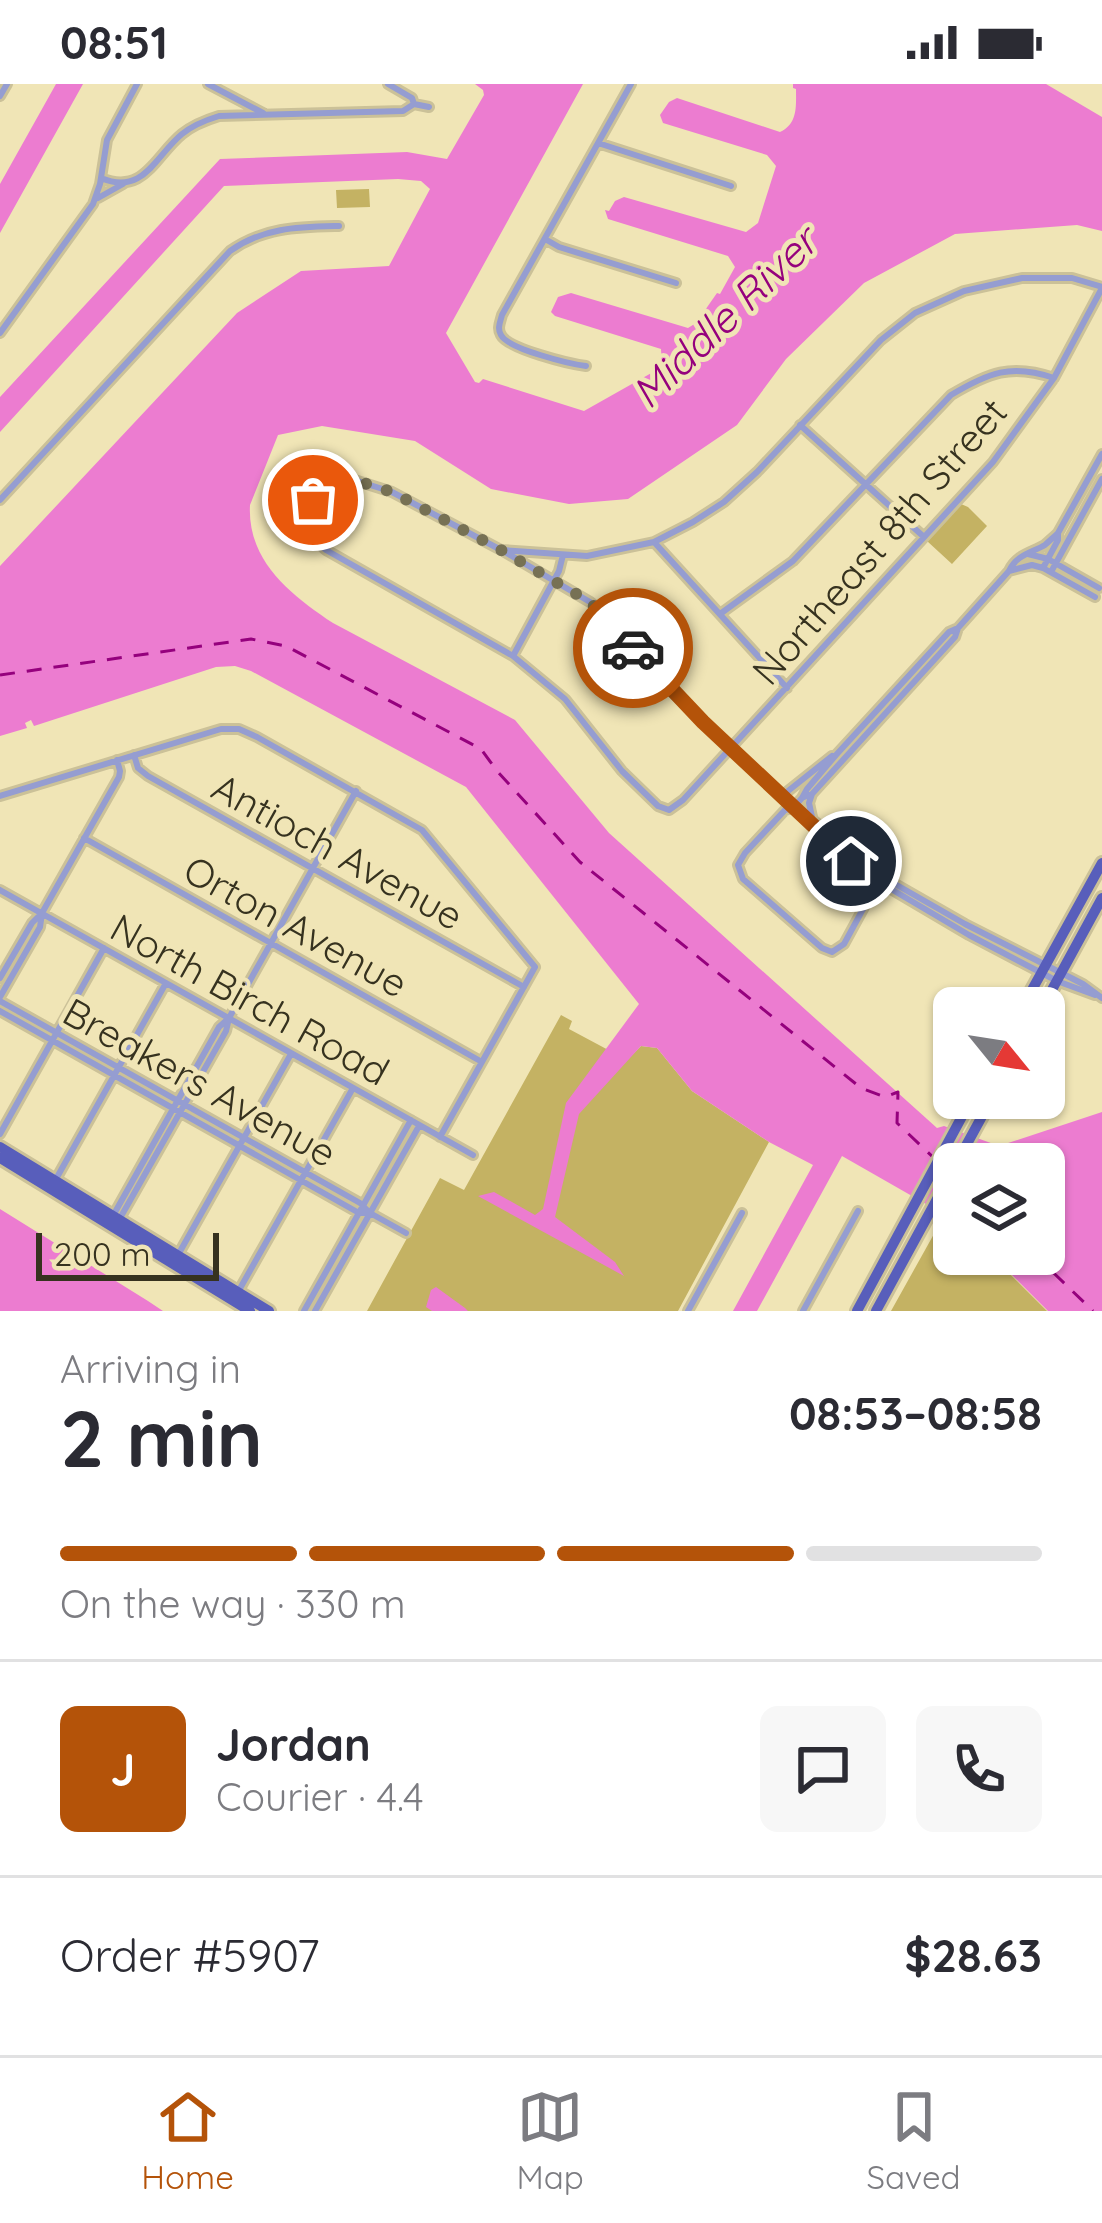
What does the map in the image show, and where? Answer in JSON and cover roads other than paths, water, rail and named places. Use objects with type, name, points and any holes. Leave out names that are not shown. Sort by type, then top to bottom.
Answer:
[{"type":"main road","points":[[1034,987],[1102,863]]},
{"type":"main road","points":[[1054,987],[1102,898]]},
{"type":"main road","points":[[856,1311],[961,1119]]},
{"type":"main road","points":[[0,1147],[250,1311]]},
{"type":"main road","points":[[0,1158],[268,1311]]},
{"type":"main road","points":[[876,1311],[933,1207]]},
{"type":"street","points":[[0,96],[7,84]]},
{"type":"street","points":[[0,333],[95,200],[107,140],[137,84]]},
{"type":"street","points":[[208,84],[266,115]]},
{"type":"street","points":[[388,84],[414,104]]},
{"type":"street","points":[[586,366],[510,344],[500,334],[500,325],[631,84]]},
{"type":"street","points":[[95,200],[149,170],[182,134],[219,116],[403,111],[414,104],[429,106]]},
{"type":"street","points":[[598,143],[731,186]]},
{"type":"street","points":[[101,178],[124,184]]},
{"type":"street","points":[[0,500],[230,250],[273,230],[339,226]]},
{"type":"street","points":[[544,239],[676,283]]},
{"type":"street","points":[[501,550],[587,556],[654,542],[724,502],[880,340],[915,313],[964,291],[1022,278],[1072,278],[1102,287]]},
{"type":"street","name":"Northeast 8th Street","points":[[513,656],[565,699],[634,783],[669,810],[993,462],[1054,378],[1102,287]]},
{"type":"street","points":[[720,614],[793,561],[951,395],[979,379],[1009,370],[1054,378]]},
{"type":"street","points":[[800,425],[924,537]]},
{"type":"street","points":[[798,809],[807,789],[836,755],[1010,572],[1012,564],[1058,533],[1102,454]]},
{"type":"street","points":[[563,555],[554,580],[513,656],[326,550],[305,524],[327,480],[345,477],[392,492],[554,580],[601,611],[730,748],[815,828],[880,879],[1059,977],[1083,984],[1099,997]]},
{"type":"street","points":[[0,478],[11,488]]},
{"type":"street","points":[[1047,570],[1102,479]]},
{"type":"street","points":[[1052,561],[1058,533]]},
{"type":"street","points":[[654,542],[787,688]]},
{"type":"street","points":[[1027,554],[1052,561],[1097,593]]},
{"type":"street","points":[[1010,572],[1033,565],[1097,593]]},
{"type":"street","points":[[802,799],[812,794],[955,638],[958,628]]},
{"type":"street","points":[[0,796],[221,730],[238,729],[427,834],[535,967],[440,1137]]},
{"type":"street","name":"Antioch Avenue","points":[[134,755],[138,768],[148,776],[524,987]]},
{"type":"street","points":[[784,795],[836,755]]},
{"type":"street","points":[[0,978],[120,774],[117,760]]},
{"type":"street","points":[[114,1221],[226,1031],[356,791]]},
{"type":"street","points":[[812,794],[812,817]]},
{"type":"street","points":[[798,809],[880,879],[842,946],[832,952],[743,879],[738,862],[784,810],[798,809]]},
{"type":"street","name":"Orton Avenue","points":[[84,838],[482,1062]]},
{"type":"street","name":"North Birch Road","points":[[0,890],[473,1155]]},
{"type":"street","points":[[0,999],[40,927],[42,913]]},
{"type":"street","points":[[0,1134],[104,948]]},
{"type":"street","points":[[55,1180],[166,983]]},
{"type":"street","name":"Breakers Avenue","points":[[0,999],[114,1076],[239,1146],[304,1176]]},
{"type":"street","name":"Breakers Avenue","points":[[0,1011],[119,1066],[406,1233]]},
{"type":"street","points":[[178,1256],[291,1054]]},
{"type":"street","points":[[238,1292],[353,1088]]},
{"type":"street","points":[[315,1311],[317,1298],[362,1209],[416,1123]]},
{"type":"street","points":[[304,1311],[370,1214],[391,1167]]},
{"type":"street","points":[[803,1311],[858,1211]]},
{"type":"street","points":[[688,1311],[742,1213]]},
{"type":"water","points":[[56,84],[83,84],[0,233],[0,184]]},
{"type":"water","name":"Middle River","points":[[475,84],[583,84],[446,333],[475,382],[483,379],[584,411],[662,367],[661,349],[555,316],[551,312],[558,297],[571,293],[688,328],[720,294],[735,267],[728,256],[608,219],[605,210],[624,197],[746,232],[758,223],[776,166],[767,155],[663,123],[660,115],[669,102],[677,98],[780,132],[795,114],[793,84],[1046,84],[1102,117],[1102,231],[1077,225],[955,234],[864,283],[786,359],[737,425],[628,499],[569,504],[491,489],[415,441],[322,426],[278,435],[250,505],[251,525],[264,560],[302,601],[333,623],[515,720],[609,833],[937,1128],[944,1126],[991,1143],[933,1143],[933,1208],[842,1156],[757,1311],[733,1311],[813,1165],[692,1091],[657,1048],[641,1046],[579,1114],[555,1217],[615,1262],[624,1276],[478,1196],[494,1192],[535,1215],[543,1209],[566,1103],[639,1004],[466,787],[235,666],[216,667],[34,726],[31,720],[25,723],[27,728],[0,736],[0,566],[237,313],[301,271],[389,266],[430,189],[421,181],[398,179],[224,186],[0,432],[0,397],[220,159],[407,152],[447,159],[483,90]]},
{"type":"water","points":[[1102,1112],[1102,1311],[1048,1311],[1012,1275],[1065,1275],[1065,1143],[1008,1143]]},
{"type":"water","points":[[0,1209],[148,1301],[163,1311],[0,1311]]},
{"type":"water","points":[[436,1287],[468,1311],[426,1307]]}]
